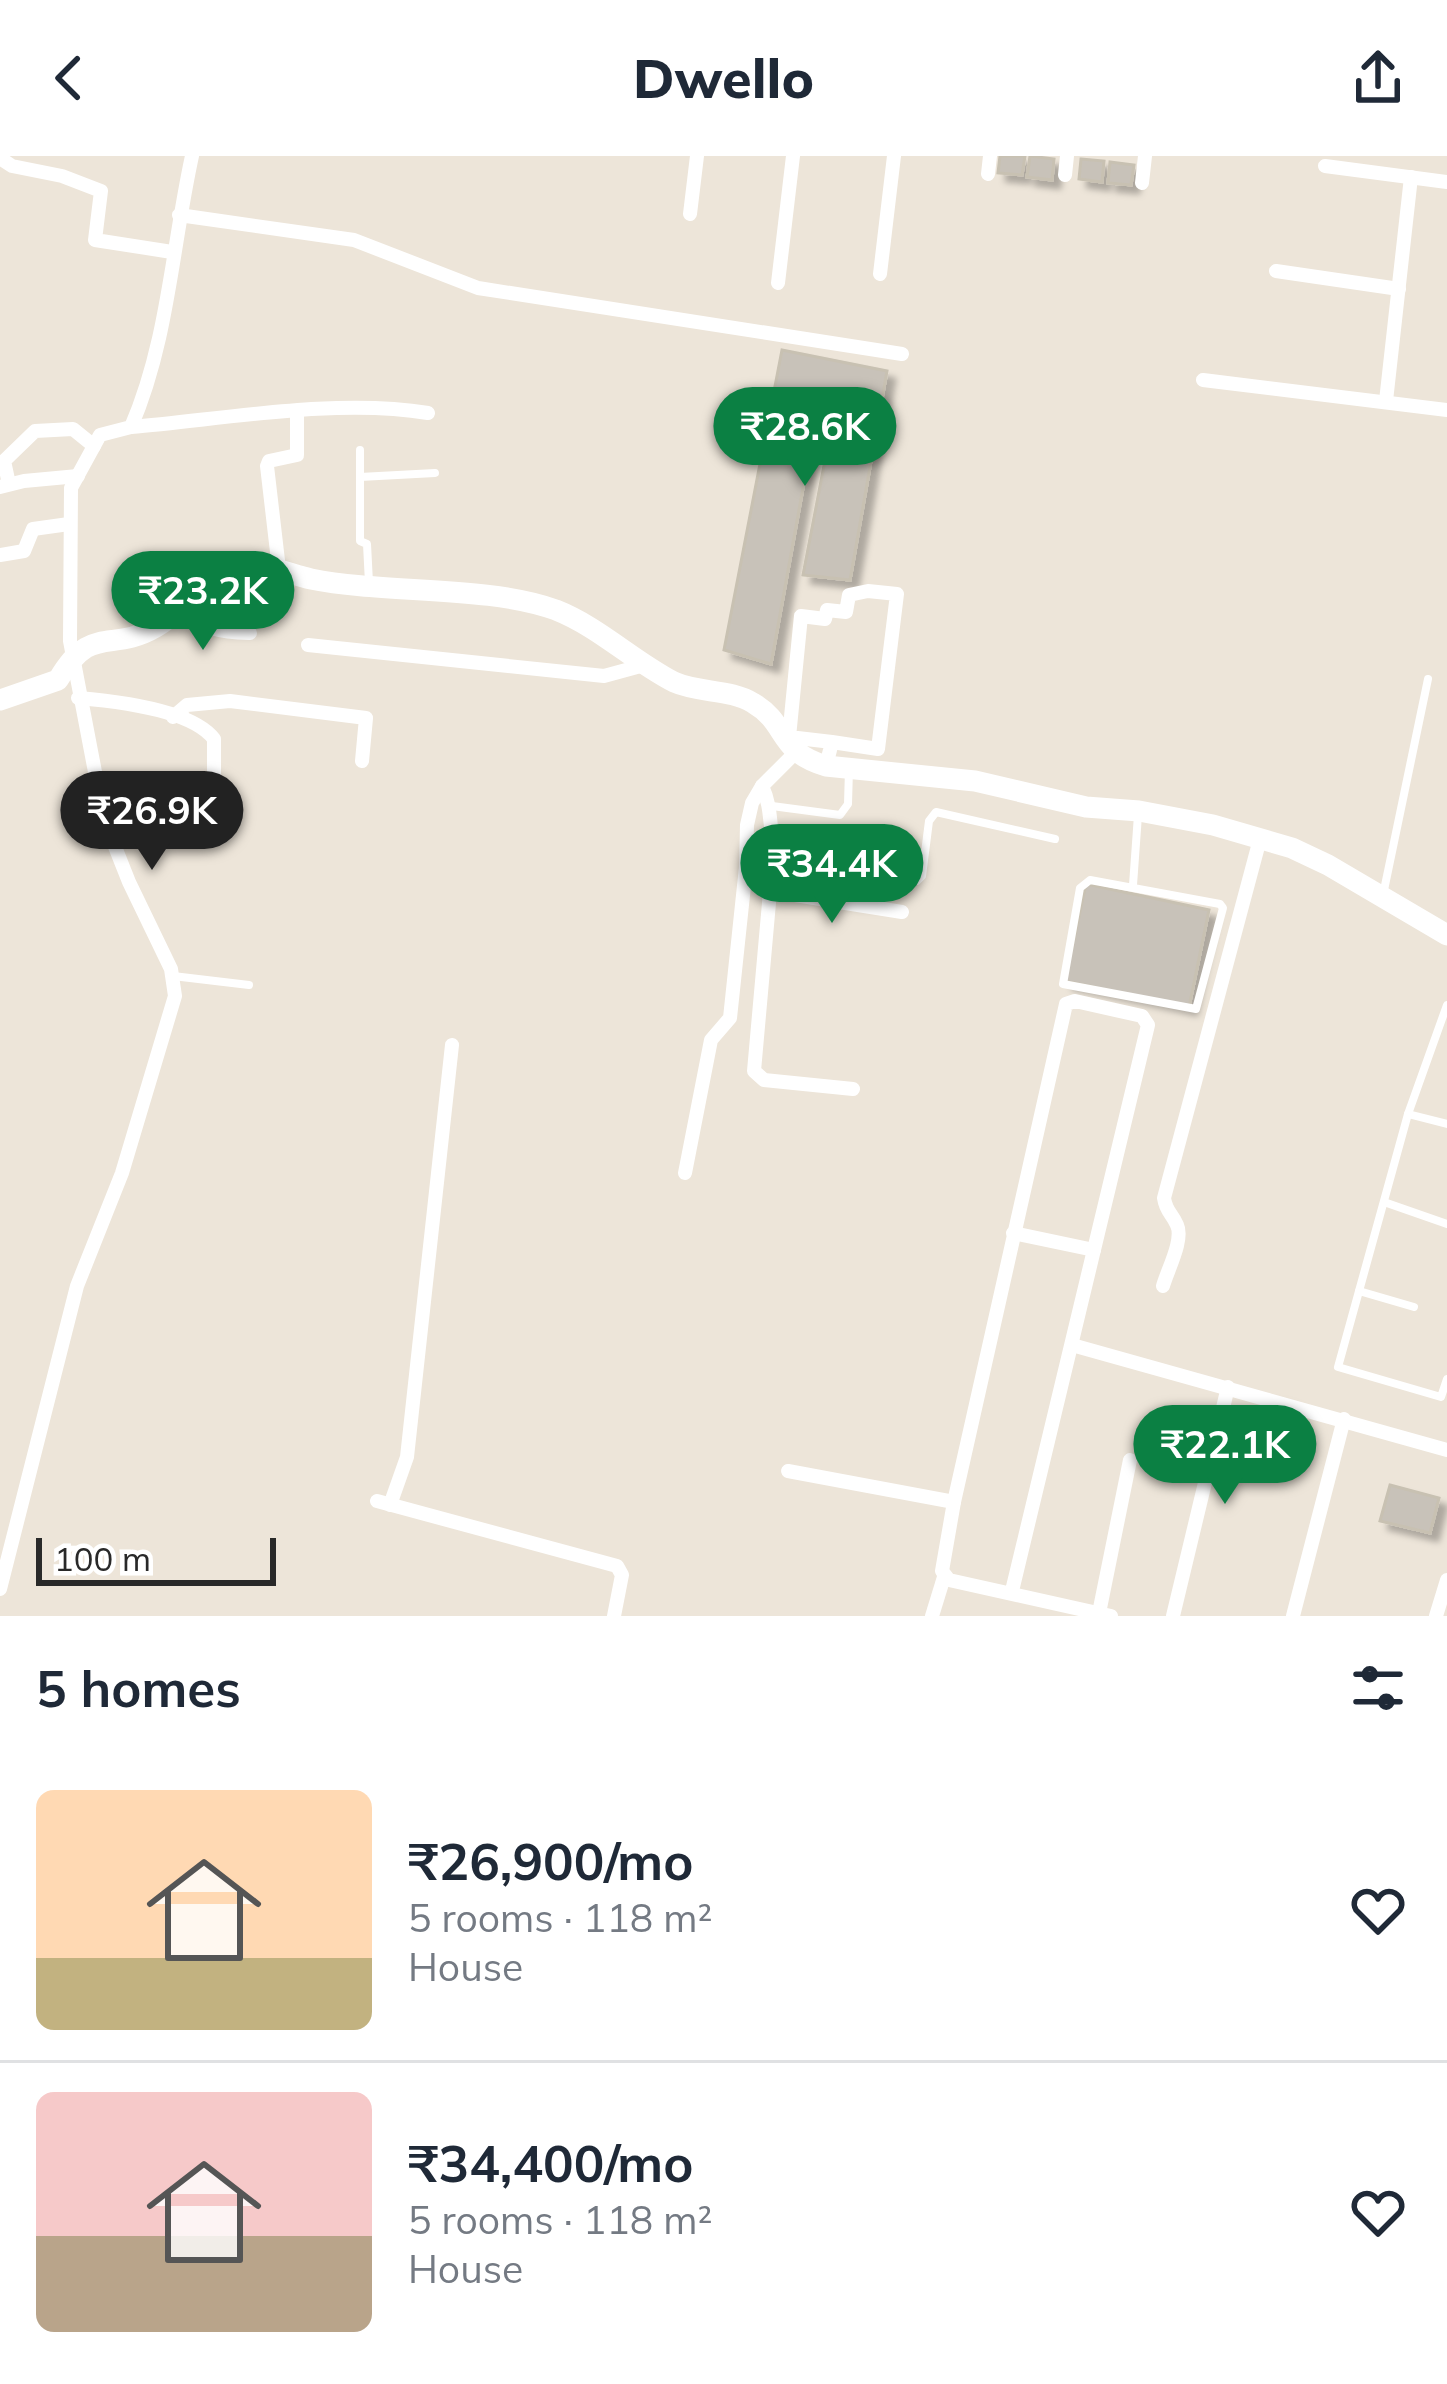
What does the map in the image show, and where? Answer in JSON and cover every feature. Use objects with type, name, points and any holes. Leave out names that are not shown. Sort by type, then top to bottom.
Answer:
[{"type":"street","points":[[131,428],[145,397],[162,333],[172,252],[192,156]]},
{"type":"street","points":[[690,214],[697,156]]},
{"type":"street","points":[[778,284],[793,156]]},
{"type":"street","points":[[880,274],[894,156]]},
{"type":"street","points":[[988,174],[990,156]]},
{"type":"street","points":[[1065,175],[1067,156]]},
{"type":"street","points":[[1142,183],[1145,156]]},
{"type":"street","points":[[0,158],[101,191],[95,240],[172,252]]},
{"type":"street","points":[[1325,166],[1447,182]]},
{"type":"street","points":[[1386,401],[1411,177]]},
{"type":"street","points":[[179,214],[355,240],[478,288],[902,354]]},
{"type":"street","points":[[1276,272],[1399,289]]},
{"type":"street","points":[[1204,380],[1447,410]]},
{"type":"street","points":[[0,1589],[77,1286],[144,1107],[175,996],[173,976],[104,819],[78,698],[72,656],[71,488],[100,435],[131,428],[296,412],[398,408],[428,413]]},
{"type":"street","points":[[279,569],[267,466],[269,461],[297,455],[296,412]]},
{"type":"street","points":[[78,476],[4,485],[4,461],[35,431],[73,429],[94,446]]},
{"type":"street","points":[[0,555],[24,551],[33,529],[69,524]]},
{"type":"street","points":[[0,700],[58,680],[72,656],[90,642],[152,630],[241,568],[483,596],[556,610],[676,682],[750,700],[774,719],[794,753],[837,768],[975,781],[1086,807],[1213,825],[1328,865],[1447,935]]},
{"type":"street","points":[[868,591],[897,594],[878,748],[832,742],[789,737],[801,616],[826,619],[827,610],[846,612],[849,596],[868,591]]},
{"type":"street","points":[[183,609],[210,630],[250,633]]},
{"type":"street","points":[[308,645],[604,676],[647,664]]},
{"type":"street","points":[[78,698],[123,702],[198,725],[214,739],[214,790]]},
{"type":"street","points":[[173,717],[187,705],[230,701],[366,718],[362,761]]},
{"type":"street","points":[[832,742],[837,768]]},
{"type":"street","points":[[685,1173],[711,1040],[730,1018],[752,803],[762,785],[794,753]]},
{"type":"street","points":[[762,785],[772,806],[774,847],[754,1071],[764,1080],[853,1089]]},
{"type":"street","points":[[1162,1286],[1179,1234],[1177,1223],[1166,1213],[1164,1198],[1260,839]]},
{"type":"street","points":[[770,890],[902,912]]},
{"type":"street","points":[[932,1616],[1066,1004],[1075,1000],[1142,1016],[1148,1024],[1012,1591]]},
{"type":"street","points":[[452,1045],[407,1457],[384,1503],[617,1566],[622,1575],[614,1616]]},
{"type":"street","points":[[1013,1233],[1094,1250]]},
{"type":"street","points":[[1072,1345],[1447,1450]]},
{"type":"street","points":[[1174,1616],[1228,1387]]},
{"type":"street","points":[[1293,1616],[1344,1419]]},
{"type":"street","points":[[944,1577],[1105,1615],[1130,1460]]},
{"type":"street","points":[[788,1471],[954,1502]]},
{"type":"street","points":[[1436,1616],[1447,1580]]},
{"type":"lane","points":[[361,450],[360,541],[367,544],[369,585]]},
{"type":"lane","points":[[360,476],[435,473]]},
{"type":"lane","points":[[1382,897],[1428,680]]},
{"type":"lane","points":[[772,806],[840,815],[848,804],[837,768]]},
{"type":"lane","points":[[1133,886],[1139,811]]},
{"type":"lane","points":[[770,829],[832,844],[856,872],[917,881],[922,876],[929,821],[936,812],[1055,839]]},
{"type":"lane","points":[[1090,880],[1133,886],[1223,908],[1196,1009],[1063,984],[1080,887],[1090,880]]},
{"type":"lane","points":[[173,976],[249,985]]},
{"type":"lane","points":[[1447,1005],[1408,1114],[1338,1366],[1441,1397],[1447,1378]]},
{"type":"lane","points":[[1408,1114],[1447,1124]]},
{"type":"lane","points":[[1384,1202],[1447,1224]]},
{"type":"lane","points":[[1359,1291],[1414,1306]]},
{"type":"building","points":[[1000,156],[1025,156],[1022,175],[998,173]]},
{"type":"building","points":[[1030,156],[1054,159],[1052,180],[1027,177]]},
{"type":"building","points":[[1081,159],[1104,161],[1102,182],[1079,179]]},
{"type":"building","points":[[1110,162],[1134,165],[1131,185],[1108,183]]},
{"type":"building","points":[[782,350],[887,371],[850,580],[803,575],[830,434],[813,433],[771,664],[724,650]]},
{"type":"building","points":[[1086,884],[1209,910],[1189,1007],[1065,981]]},
{"type":"building","points":[[1390,1485],[1439,1498],[1430,1533],[1380,1521]]}]
